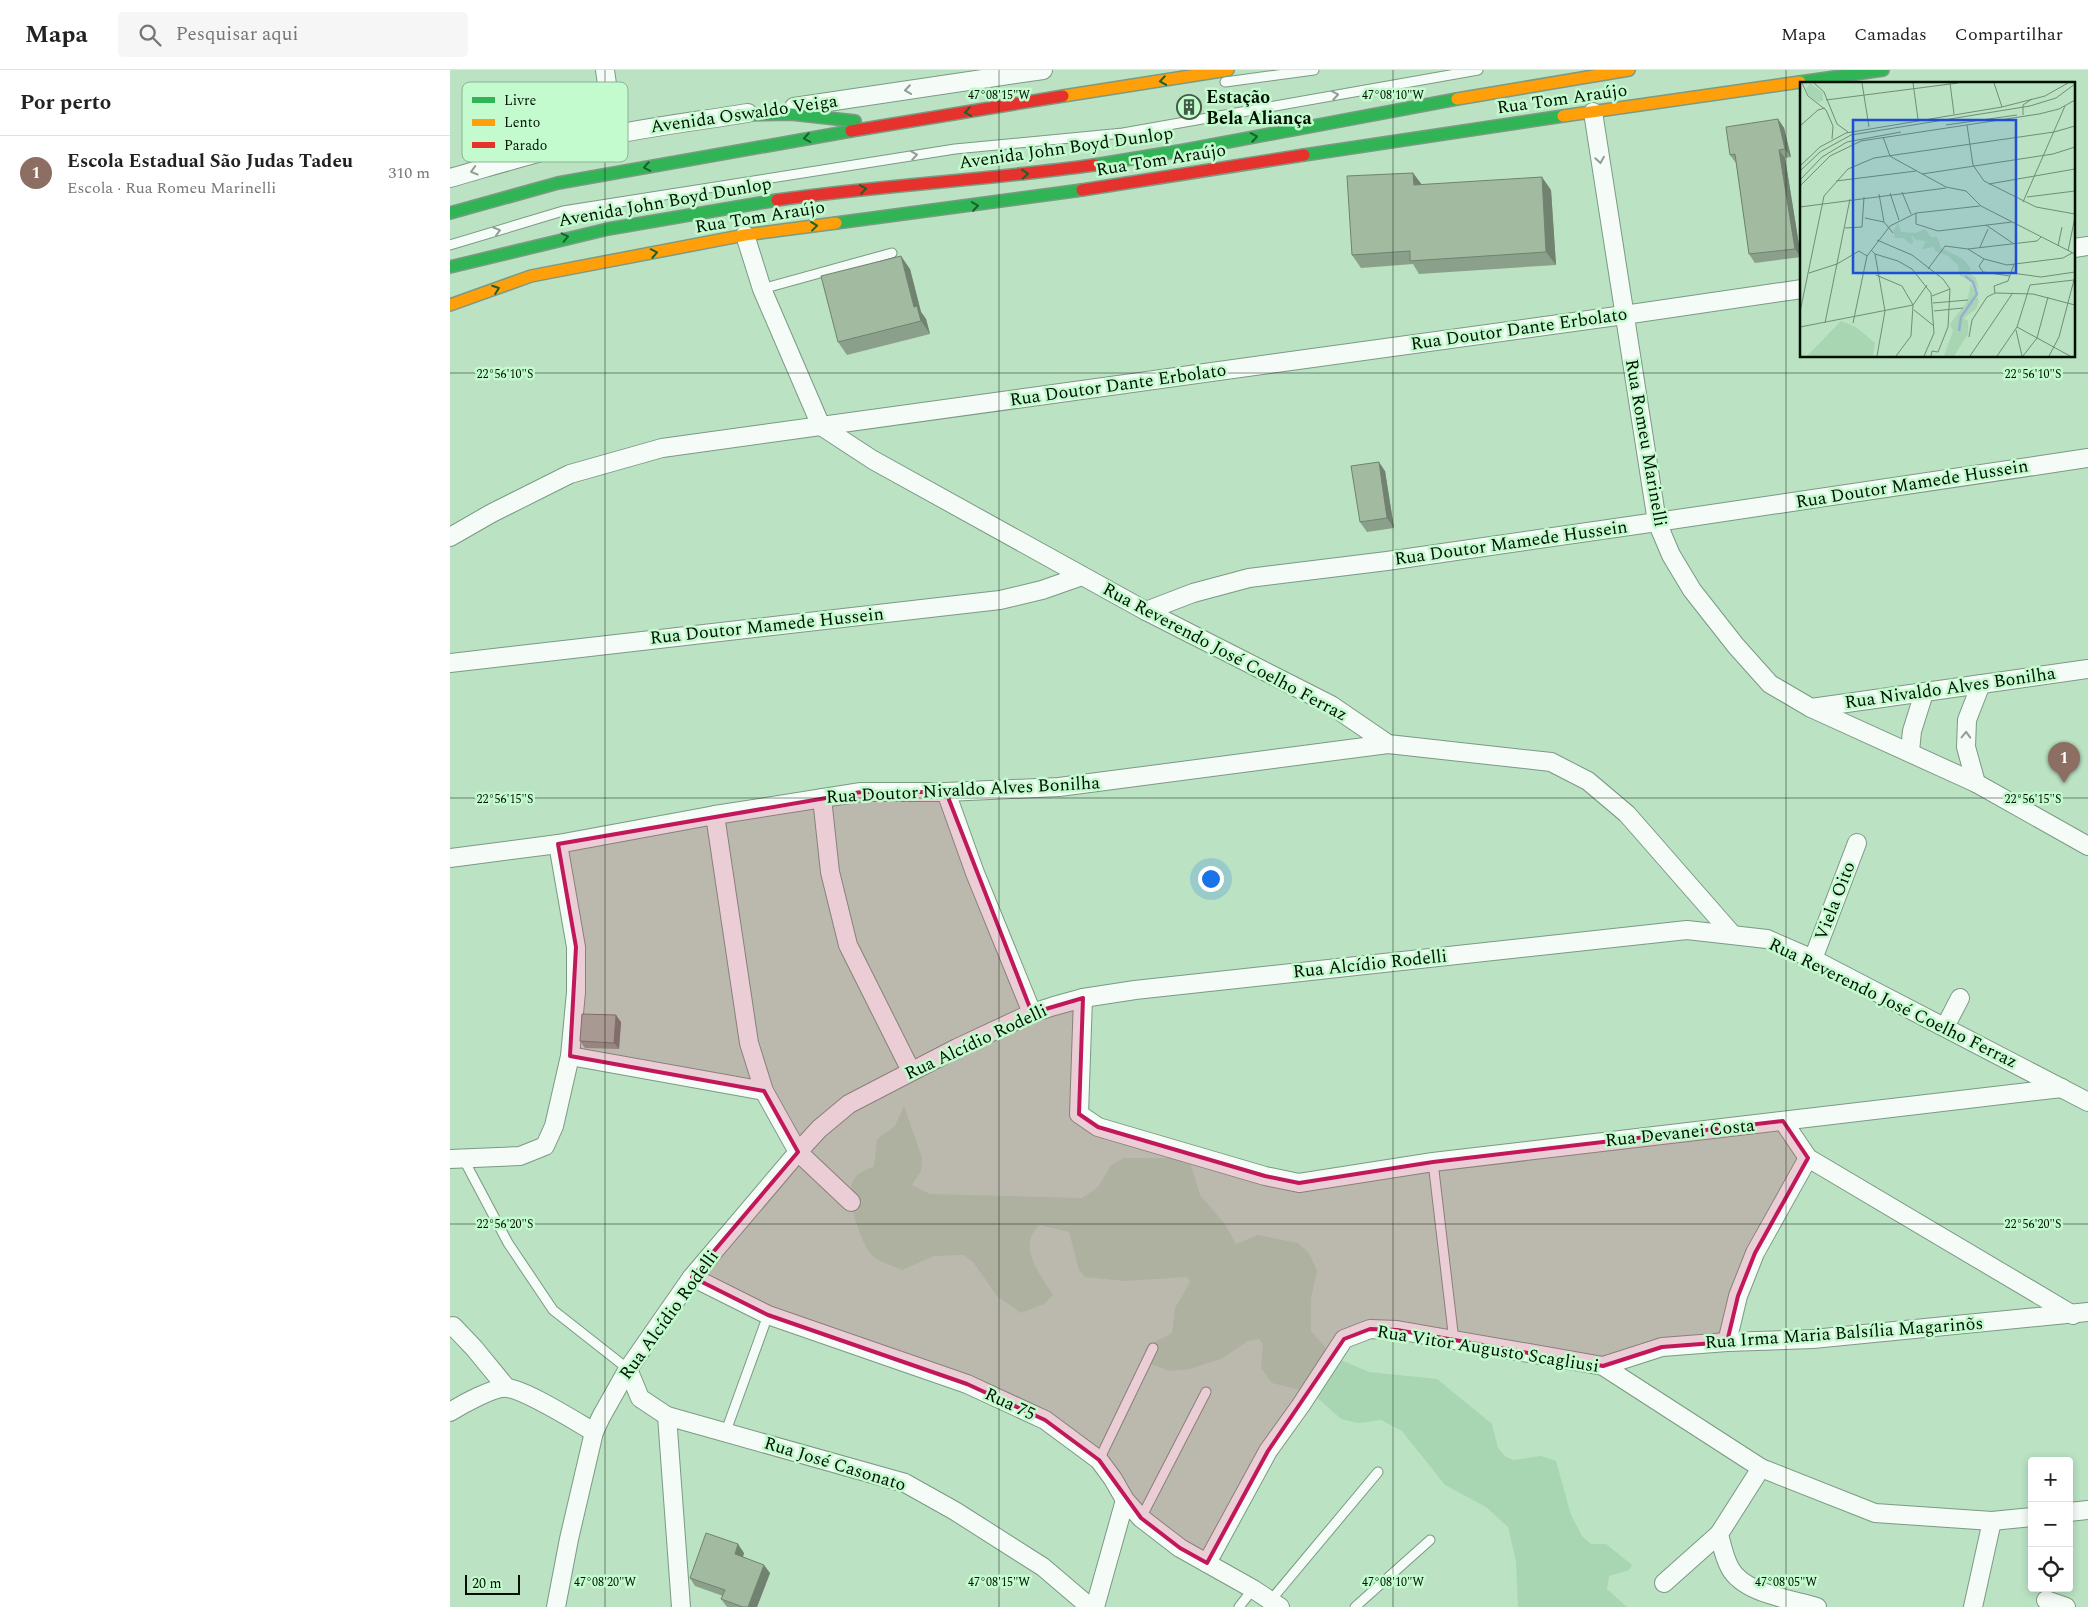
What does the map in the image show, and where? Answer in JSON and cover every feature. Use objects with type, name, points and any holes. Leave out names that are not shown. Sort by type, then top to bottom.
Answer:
[{"type":"main road","name":"Avenida John Boyd Dunlop","points":[[450,213],[558,183],[882,124],[1228,70]]},
{"type":"main road","name":"Avenida John Boyd Dunlop","points":[[450,268],[518,248],[591,231],[733,206],[877,187],[1033,174],[1099,164],[1356,119],[1540,83],[1629,70]]},
{"type":"main road","name":"Rua Tom Araújo","points":[[1800,82],[1883,70]]},
{"type":"main road","name":"Rua Tom Araújo","points":[[450,305],[530,276],[745,235],[990,204],[1222,169],[1338,149],[1800,82]]},
{"type":"main road","points":[[738,115],[799,115],[882,124]]},
{"type":"street","name":"Avenida Oswaldo Veiga","points":[[628,132],[656,126],[1043,70]]},
{"type":"street","name":"Rua Romeu Marinelli","points":[[1593,112],[1657,522],[1671,555],[1692,590],[1736,646],[1770,684],[1811,708],[1910,751],[1976,783],[2088,846]]},
{"type":"street","name":"Avenida Oswaldo Veiga","points":[[450,178],[505,162]]},
{"type":"street","points":[[745,235],[762,289],[821,426]]},
{"type":"street","name":"Rua Doutor Dante Erbolato","points":[[450,537],[492,513],[570,474],[662,448],[1624,315],[1800,288]]},
{"type":"street","name":"Rua Reverendo José Coelho Ferraz","points":[[821,426],[873,460],[1146,612],[1331,705],[1388,744],[1551,762],[1588,781],[1627,814],[1732,934],[1767,939],[1813,960],[2088,1102]]},
{"type":"street","name":"Rua Doutor Mamede Hussein","points":[[1146,612],[1193,593],[1248,578],[1387,561],[2088,458]]},
{"type":"street","name":"Rua Doutor Mamede Hussein","points":[[450,663],[1000,600],[1042,590],[1082,576]]},
{"type":"street","name":"Rua Nivaldo Alves Bonilha","points":[[1811,708],[2088,669]]},
{"type":"street","points":[[1976,783],[1966,747],[1967,720],[1981,684]]},
{"type":"street","points":[[1910,751],[1912,730],[1924,693]]},
{"type":"street","name":"Rua Doutor Nivaldo Alves Bonilha","points":[[450,858],[558,844],[715,815],[861,792],[946,792],[1068,786],[1388,744]]},
{"type":"street","points":[[946,792],[975,873],[1032,1013]]},
{"type":"street","points":[[822,798],[830,872],[848,945],[911,1071]]},
{"type":"street","points":[[715,815],[749,1043],[764,1091],[798,1152],[851,1202]]},
{"type":"street","points":[[457,1159],[520,1156],[545,1146],[554,1126],[570,1056],[576,992],[576,947],[558,844]]},
{"type":"street","name":"Viela Oito","points":[[1813,960],[1857,844]]},
{"type":"street","name":"Rua Alcídio Rodelli","points":[[556,1607],[569,1539],[594,1432],[628,1369],[692,1277],[798,1152],[819,1129],[849,1104],[911,1071],[1032,1013],[1083,998],[1155,988],[1687,930],[1732,934]]},
{"type":"street","name":"Rua Devanei Costa","points":[[1083,998],[1079,1114],[1098,1127],[1265,1176],[1299,1183],[1432,1162],[2062,1088]]},
{"type":"street","points":[[1945,1027],[1960,998]]},
{"type":"street","points":[[570,1056],[764,1091]]},
{"type":"street","points":[[1783,1121],[1808,1158],[2080,1313]]},
{"type":"street","points":[[1727,1342],[1738,1296],[1755,1253],[1808,1158]]},
{"type":"street","name":"Rua 75","points":[[692,1277],[768,1315],[967,1384],[1045,1420],[1099,1460],[1113,1478],[1125,1500],[1141,1518],[1180,1548],[1276,1604]]},
{"type":"street","name":"Rua Irma Maria Balsília Magarinõs","points":[[1603,1366],[1662,1347],[1727,1342],[1813,1339],[2080,1313]]},
{"type":"street","points":[[452,1326],[474,1348],[506,1387],[524,1393],[594,1432]]},
{"type":"street","name":"Rua Vitor Augusto Scagliusi","points":[[1207,1563],[1268,1451],[1311,1389],[1350,1337],[1370,1329],[1397,1330],[1603,1366],[1761,1468],[1875,1513],[1992,1521],[2028,1516]]},
{"type":"street","name":"Rua José Casonato","points":[[628,1369],[640,1398],[667,1416],[905,1482],[955,1511],[1043,1567],[1090,1607]]},
{"type":"street","points":[[450,1412],[471,1400],[506,1387]]},
{"type":"street","points":[[667,1416],[681,1607]]},
{"type":"street","points":[[1664,1583],[1719,1534],[1761,1468]]},
{"type":"street","points":[[1095,1607],[1125,1500]]},
{"type":"street","points":[[2073,1512],[2088,1510]]},
{"type":"street","points":[[1973,1607],[1992,1521]]},
{"type":"street","points":[[1719,1534],[1731,1570],[1743,1581],[1759,1592],[1816,1607]]},
{"type":"street","points":[[2046,1598],[2066,1607]]},
{"type":"lane","points":[[1220,83],[1314,70]]},
{"type":"lane","points":[[450,245],[563,211],[955,149],[1123,133],[1478,70]]},
{"type":"lane","points":[[762,289],[892,253]]},
{"type":"lane","points":[[457,1159],[508,1243],[553,1310],[628,1369]]},
{"type":"lane","points":[[1432,1162],[1454,1340]]},
{"type":"lane","points":[[726,1431],[768,1315]]},
{"type":"lane","points":[[1099,1460],[1153,1348]]},
{"type":"lane","points":[[1141,1518],[1206,1392]]},
{"type":"lane","points":[[1276,1604],[1378,1472]]},
{"type":"lane","points":[[1355,1607],[1430,1540]]},
{"type":"lane","points":[[1240,1607],[1253,1589]]},
{"type":"highlighted area","points":[[861,792],[946,792],[1032,1013],[1083,998],[1079,1114],[1098,1127],[1265,1176],[1299,1183],[1433,1162],[1783,1121],[1808,1158],[1755,1253],[1738,1296],[1727,1342],[1662,1347],[1603,1366],[1397,1330],[1370,1329],[1344,1339],[1268,1451],[1207,1563],[1180,1548],[1141,1518],[1099,1460],[1045,1420],[967,1384],[768,1315],[692,1277],[798,1152],[764,1091],[570,1056],[576,947],[558,844]]},
{"type":"green space","points":[[904,1106],[922,1158],[921,1171],[912,1185],[930,1194],[1082,1198],[1098,1187],[1111,1165],[1124,1158],[1173,1158],[1191,1165],[1200,1195],[1225,1224],[1236,1244],[1258,1235],[1298,1243],[1309,1253],[1317,1271],[1311,1298],[1311,1331],[1334,1357],[1369,1372],[1437,1379],[1492,1424],[1498,1448],[1506,1457],[1514,1460],[1541,1456],[1556,1461],[1571,1515],[1582,1536],[1591,1544],[1606,1544],[1632,1565],[1629,1570],[1609,1576],[1607,1589],[1627,1607],[1518,1607],[1516,1561],[1508,1527],[1486,1507],[1445,1485],[1402,1431],[1381,1420],[1359,1423],[1341,1419],[1312,1393],[1272,1383],[1261,1368],[1263,1344],[1259,1339],[1248,1341],[1223,1358],[1190,1369],[1170,1371],[1148,1363],[1144,1356],[1147,1346],[1172,1333],[1175,1308],[1190,1282],[1187,1277],[1125,1281],[1085,1277],[1079,1270],[1069,1232],[1040,1225],[1033,1233],[1030,1241],[1030,1250],[1037,1269],[1053,1295],[1044,1304],[1021,1313],[997,1296],[973,1262],[963,1255],[934,1256],[902,1270],[874,1257],[864,1243],[856,1221],[851,1188],[857,1175],[874,1166],[877,1139],[895,1126]]},
{"type":"building","points":[[1778,119],[1785,149],[1779,150],[1795,249],[1749,254],[1735,154],[1730,155],[1726,127]]},
{"type":"building","points":[[1413,173],[1414,185],[1542,177],[1546,252],[1410,261],[1410,251],[1352,255],[1347,176]]},
{"type":"building","points":[[901,256],[914,307],[917,306],[921,321],[838,342],[821,276]]},
{"type":"building","points":[[1379,462],[1387,518],[1360,522],[1351,466]]},
{"type":"building","points":[[582,1014],[616,1015],[614,1043],[580,1041]]},
{"type":"building","points":[[706,1533],[738,1544],[735,1554],[764,1565],[748,1607],[721,1599],[725,1590],[690,1578]]},
{"type":"traffic: fast","points":[[1800,82],[1883,70]]},
{"type":"traffic: fast","points":[[1094,165],[1185,150],[1457,99]]},
{"type":"traffic: fast","points":[[738,115],[791,114],[855,121]]},
{"type":"traffic: fast","points":[[1304,155],[1563,116]]},
{"type":"traffic: fast","points":[[450,213],[558,183],[851,131]]},
{"type":"traffic: fast","points":[[836,223],[1082,190]]},
{"type":"traffic: fast","points":[[450,267],[608,229],[777,200]]},
{"type":"traffic: slow","points":[[1063,96],[1228,70]]},
{"type":"traffic: slow","points":[[1457,99],[1629,70]]},
{"type":"traffic: slow","points":[[1563,116],[1800,82]]},
{"type":"traffic: slow","points":[[450,305],[531,276],[745,235],[836,223]]},
{"type":"traffic: jam","points":[[851,131],[1063,96]]},
{"type":"traffic: jam","points":[[1082,190],[1304,155]]},
{"type":"traffic: jam","points":[[777,200],[1094,165]]},
{"type":"place","name":"Estação Bela Aliança","points":[[1189,107]]},
{"type":"place","name":"Escola Estadual São Judas Tadeu","points":[[2064,783]]}]
